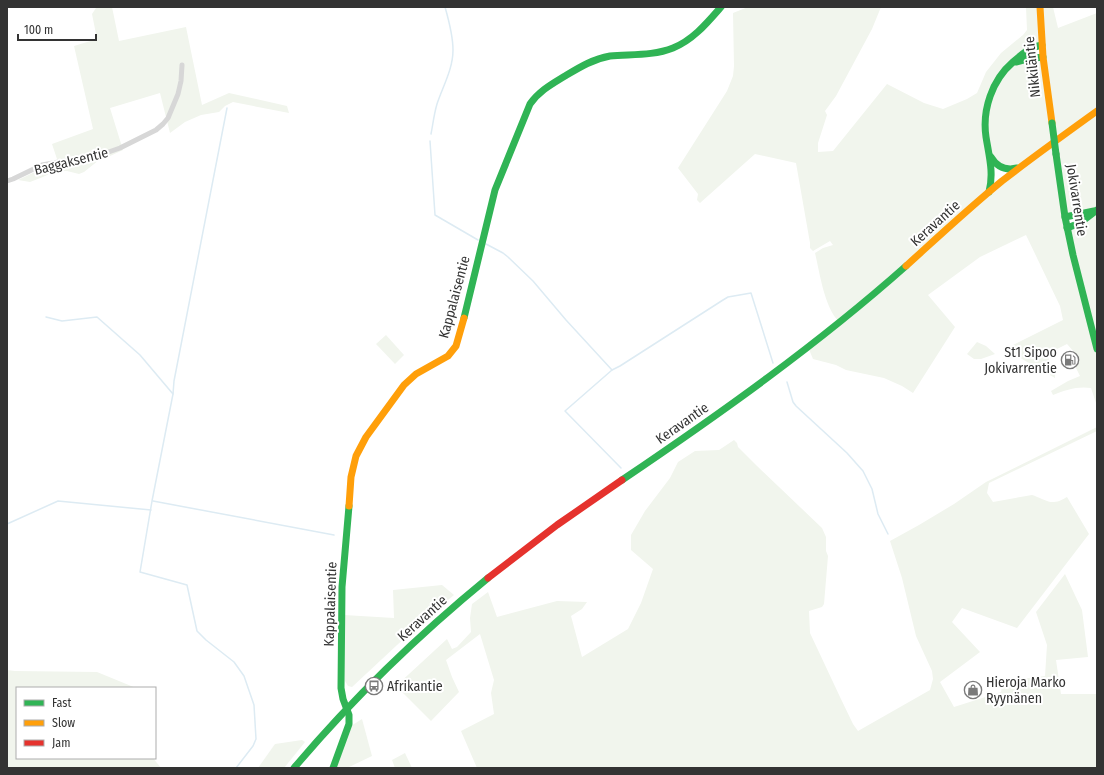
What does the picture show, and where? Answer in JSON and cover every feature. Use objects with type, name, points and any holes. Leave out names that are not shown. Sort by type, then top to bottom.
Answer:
[{"type":"main road","name":"Kappalaisentie","points":[[347,708],[343,699],[341,688],[342,595],[351,477],[356,456],[366,437],[404,385],[416,374],[448,356],[456,346],[462,328],[493,195],[530,104],[542,90],[597,60],[610,57],[651,53],[672,48],[683,43],[706,24],[721,7]]},
{"type":"main road","name":"Nikkiläntie","points":[[1040,7],[1043,57],[1052,123]]},
{"type":"main road","points":[[989,192],[992,182],[992,167],[985,126],[987,106],[994,86],[1013,63],[1031,48],[1042,45]]},
{"type":"main road","points":[[1013,63],[1021,60],[1043,57]]},
{"type":"main road","name":"Keravantie","points":[[294,768],[347,708],[377,678],[445,614],[485,581],[529,546],[726,409],[788,362],[871,296],[989,192],[1097,111]]},
{"type":"main road","name":"Jokivarrentie","points":[[1052,123],[1067,228],[1097,349]]},
{"type":"main road","points":[[990,156],[1002,169],[1010,170],[1019,168]]},
{"type":"main road","points":[[1065,217],[1097,210]]},
{"type":"main road","points":[[1067,228],[1082,222],[1097,210]]},
{"type":"main road","points":[[333,768],[349,724],[347,708]]},
{"type":"street","name":"Baggaksentie","points":[[7,181],[42,165],[103,154],[120,148],[156,130],[168,118],[178,94],[181,82],[182,65]]},
{"type":"shaded area","points":[[112,7],[119,41],[186,27],[202,105],[229,93],[287,106],[289,113],[233,102],[225,106],[219,112],[201,115],[185,122],[170,133],[160,93],[110,108],[123,150],[99,160],[84,172],[79,174],[67,171],[55,171],[30,182],[18,180],[45,167],[59,165],[52,144],[93,129],[74,46],[97,39],[92,14],[96,8]]},
{"type":"shaded area","points":[[748,7],[881,7],[872,29],[836,96],[825,111],[827,115],[818,143],[818,152],[833,151],[887,84],[924,103],[943,109],[977,93],[986,72],[1001,53],[1027,30],[1026,7],[1053,7],[1058,28],[1097,13],[1097,209],[1066,217],[1067,228],[1097,210],[1097,406],[1091,388],[1076,388],[1053,395],[1051,391],[1080,376],[1076,368],[1074,352],[1067,344],[1047,354],[1055,378],[1005,349],[1063,320],[1060,306],[1026,235],[980,257],[928,295],[955,327],[913,393],[884,378],[846,370],[836,365],[813,359],[808,347],[839,322],[826,299],[815,253],[823,248],[833,245],[830,241],[813,251],[810,248],[796,163],[755,154],[700,203],[697,200],[698,194],[678,168],[727,91],[733,76],[733,13]],"holes":[[[1042,45],[1043,57],[1013,62]],[[993,161],[1010,170],[989,191]]]},
{"type":"shaded area","points":[[386,335],[404,355],[395,364],[376,344]]},
{"type":"shaded area","points":[[977,342],[986,346],[995,354],[981,359],[974,359],[967,354]]},
{"type":"shaded area","points":[[1097,427],[1097,431],[989,483],[987,493],[993,502],[1032,495],[1046,501],[1058,502],[1067,497],[1089,534],[1017,628],[962,608],[952,622],[980,652],[940,682],[954,707],[1001,692],[1003,681],[1045,676],[1047,645],[1036,612],[1065,574],[1082,610],[1088,657],[1056,660],[1061,694],[1097,694],[1097,768],[477,768],[461,731],[494,714],[491,693],[494,680],[480,634],[446,660],[459,692],[431,721],[396,686],[447,639],[452,649],[457,647],[471,632],[470,618],[472,604],[488,592],[497,617],[557,601],[587,602],[582,609],[571,616],[582,657],[628,629],[641,603],[653,569],[631,550],[631,535],[645,511],[670,478],[678,462],[695,451],[719,450],[734,440],[738,447],[756,465],[822,528],[826,537],[826,551],[828,556],[824,604],[822,607],[809,611],[810,633],[853,724],[858,731],[930,690],[933,679],[932,671],[916,636],[902,578],[890,541],[954,504],[986,482]]},
{"type":"shaded area","points":[[442,585],[454,595],[426,618],[352,687],[348,686],[345,681],[344,615],[394,618],[393,590]]},
{"type":"shaded area","points":[[7,670],[97,672],[134,687],[16,687],[16,759],[154,759],[161,768],[7,768]]},
{"type":"shaded area","points":[[362,719],[372,756],[347,768],[336,767],[351,726]]},
{"type":"shaded area","points":[[302,740],[305,742],[284,768],[258,768],[275,744]]},
{"type":"shaded area","points":[[405,753],[412,768],[395,768],[392,760]]},
{"type":"waterway","points":[[431,134],[437,104],[450,71],[453,57],[452,33],[445,7]]},
{"type":"waterway","points":[[227,108],[174,381],[173,394],[140,572],[187,585],[197,631],[234,662],[244,676],[254,705],[256,739],[253,746],[236,768]]},
{"type":"waterway","points":[[430,141],[435,215],[478,240]]},
{"type":"waterway","points":[[486,244],[503,253],[533,281],[566,320],[612,370]]},
{"type":"waterway","points":[[621,468],[565,411],[612,370],[728,297],[751,293],[773,363]]},
{"type":"waterway","points":[[46,317],[62,321],[97,317],[140,355],[173,394]]},
{"type":"waterway","points":[[787,382],[793,402],[796,406],[847,453],[863,471],[872,489],[878,514],[888,534]]},
{"type":"waterway","points":[[7,524],[58,501],[151,510]]},
{"type":"waterway","points":[[153,501],[334,535]]},
{"type":"traffic: fast","points":[[464,318],[495,190],[530,104],[534,99],[555,82],[592,61],[610,56],[665,51],[680,45],[693,36],[721,7]]},
{"type":"traffic: fast","points":[[989,192],[991,171],[985,127],[987,106],[990,96],[999,78],[1013,62],[1030,49],[1042,45]]},
{"type":"traffic: fast","points":[[1016,62],[1043,57]]},
{"type":"traffic: fast","points":[[1052,123],[1056,154]]},
{"type":"traffic: fast","points":[[1056,154],[1065,217],[1097,349]]},
{"type":"traffic: fast","points":[[991,157],[999,166],[1009,169],[1017,168]]},
{"type":"traffic: fast","points":[[1067,228],[1080,223],[1097,210]]},
{"type":"traffic: fast","points":[[1065,217],[1094,211]]},
{"type":"traffic: fast","points":[[622,480],[768,378],[838,323],[906,266]]},
{"type":"traffic: fast","points":[[333,768],[349,724],[349,715],[343,699],[341,688],[342,587],[349,506]]},
{"type":"traffic: fast","points":[[294,768],[386,668],[461,600],[488,578]]},
{"type":"traffic: slow","points":[[1040,7],[1043,57],[1052,123]]},
{"type":"traffic: slow","points":[[906,266],[1002,181],[1097,111]]},
{"type":"traffic: slow","points":[[349,506],[351,477],[356,456],[366,437],[404,385],[416,374],[448,356],[456,346],[464,318]]},
{"type":"traffic: jam","points":[[488,578],[557,525],[622,480]]},
{"type":"place","name":"St1 Sipoo Jokivarrentie","points":[[1070,360]]},
{"type":"place","name":"Afrikantie","points":[[374,686]]},
{"type":"place","name":"Hieroja Marko Ryynänen","points":[[973,690]]}]
